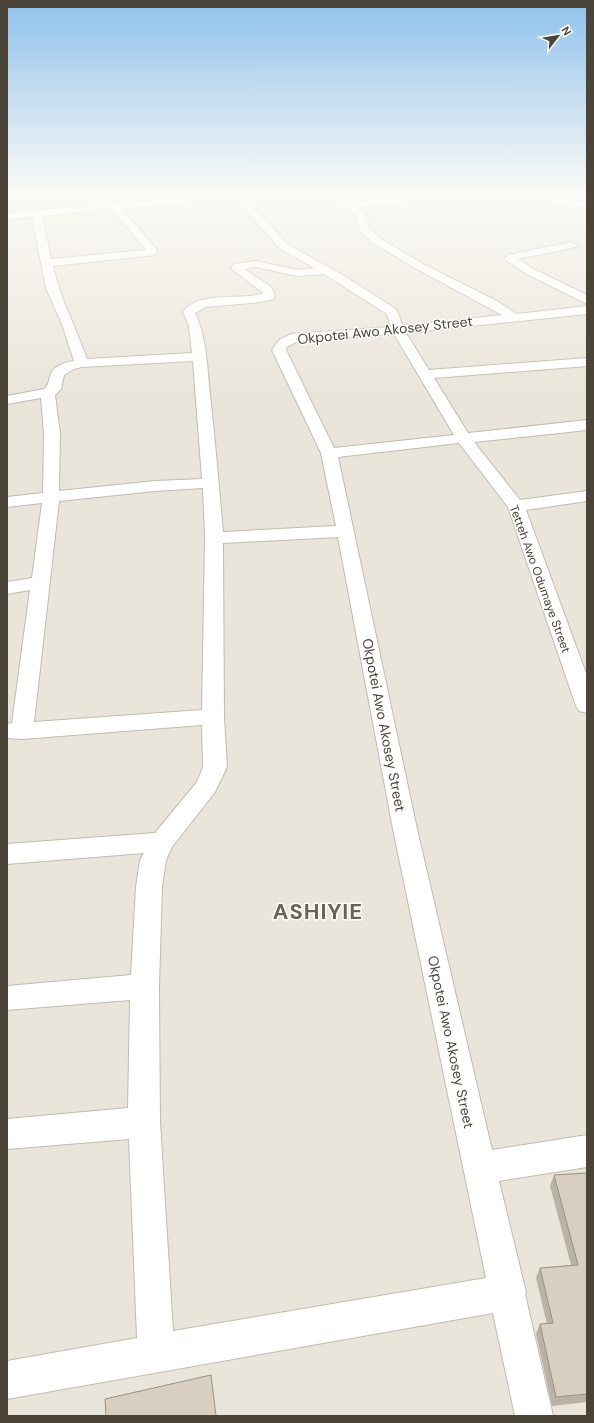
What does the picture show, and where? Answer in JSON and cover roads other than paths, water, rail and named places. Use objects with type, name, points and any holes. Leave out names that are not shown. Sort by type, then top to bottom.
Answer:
[{"type":"street","points":[[74,260],[47,263],[52,288],[68,324],[82,363]]},
{"type":"street","name":"Tetteh Awo Odumaye Street","points":[[308,260],[392,312],[398,330],[464,439],[516,506],[587,706]]},
{"type":"street","points":[[409,260],[487,301],[514,317]]},
{"type":"street","points":[[514,260],[531,272],[587,300]]},
{"type":"street","points":[[156,1353],[144,1122],[145,986],[149,887],[154,860],[162,842],[172,827],[191,808],[207,786],[215,767],[213,717],[214,538],[211,483],[199,356],[195,326],[189,312],[192,309],[206,304],[258,299],[269,296],[267,290],[240,271],[237,268],[238,266],[256,264],[297,272],[325,270]]},
{"type":"street","name":"Okpotei Awo Akosey Street","points":[[534,1416],[508,1292],[478,1168],[406,837],[346,531],[329,453],[279,350],[280,345],[284,341],[296,337],[398,330],[587,310]]},
{"type":"street","points":[[7,400],[48,393],[54,388],[58,373],[69,366],[82,363],[199,356]]},
{"type":"street","points":[[425,374],[587,362]]},
{"type":"street","points":[[48,393],[52,434],[51,497],[41,582],[15,731],[213,717]]},
{"type":"street","points":[[329,453],[587,425]]},
{"type":"street","points":[[7,502],[155,486],[211,483]]},
{"type":"street","points":[[516,506],[587,496]]},
{"type":"street","points":[[214,538],[346,531]]},
{"type":"street","points":[[7,588],[41,582]]},
{"type":"street","points":[[7,854],[162,842]]},
{"type":"street","points":[[7,998],[145,986]]},
{"type":"street","points":[[7,1134],[144,1122]]},
{"type":"street","points":[[478,1168],[587,1152]]},
{"type":"street","points":[[7,1380],[508,1292]]},
{"type":"district","name":"ASHIYIE","points":[[318,911]]}]
